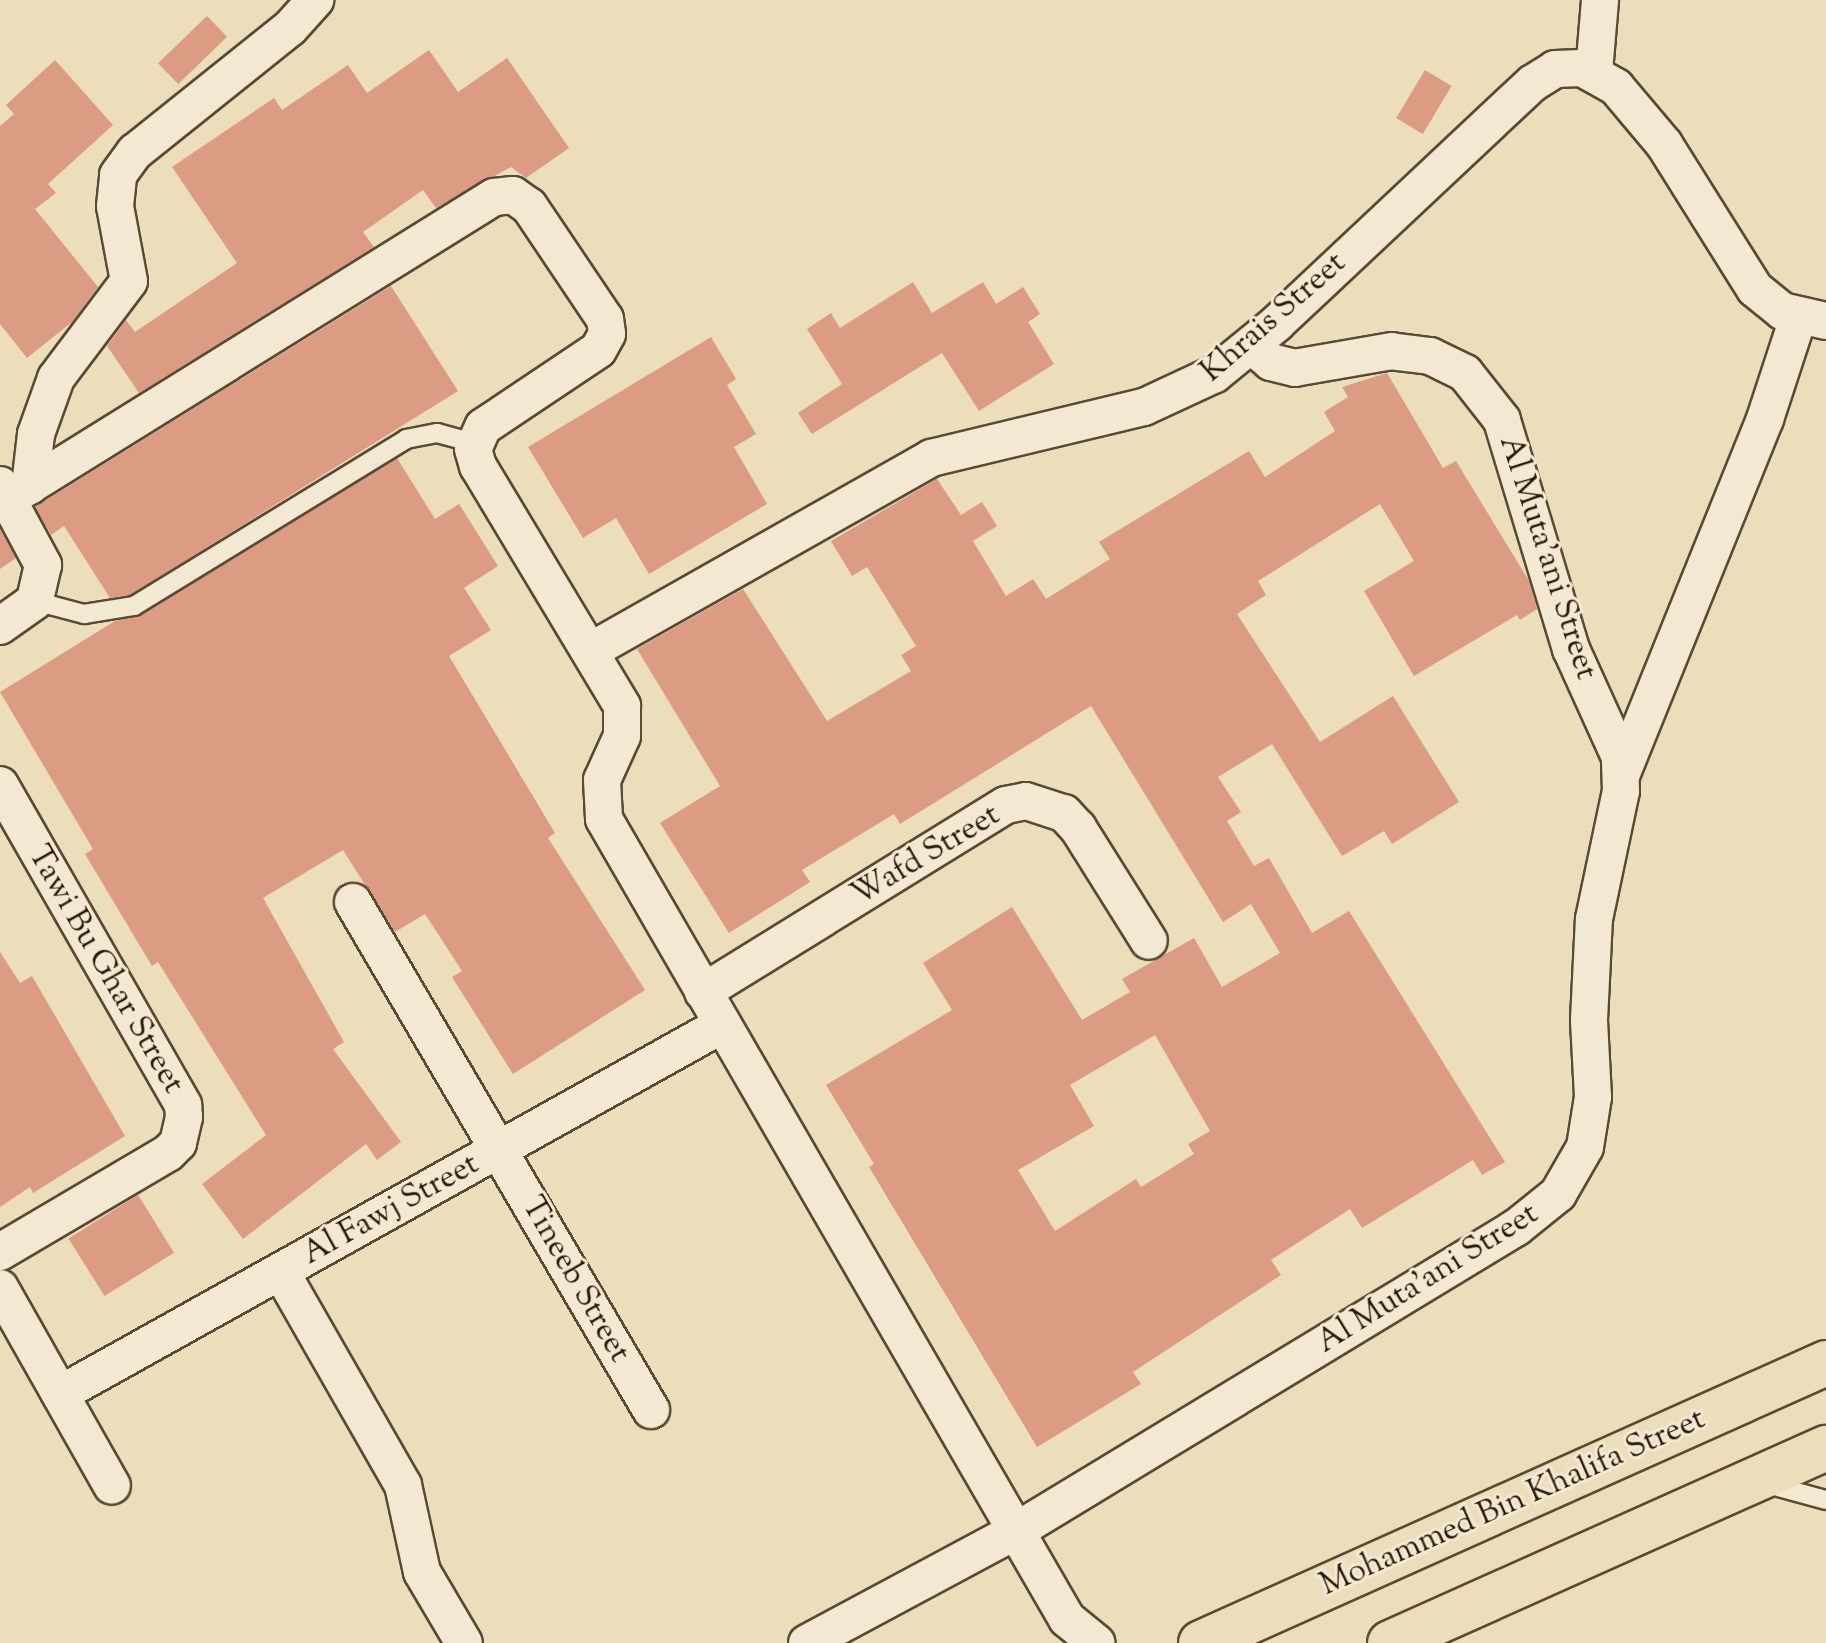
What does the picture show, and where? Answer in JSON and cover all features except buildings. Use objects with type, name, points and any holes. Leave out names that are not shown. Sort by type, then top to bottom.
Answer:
[{"type":"highway","name":"Mohammed Bin Khalifa Street","points":[[1201,1643],[1826,1363]]},
{"type":"highway","points":[[1390,1643],[1744,1482],[1826,1448]]},
{"type":"street","points":[[0,626],[35,601],[43,565],[13,490],[56,378],[129,281],[115,206],[118,175],[135,152],[290,28],[315,0]]},
{"type":"street","points":[[1600,0],[1594,72],[1648,122],[1755,289],[1812,319],[1760,434],[1622,773]]},
{"type":"street","name":"Khrais Street","points":[[592,650],[931,458],[1164,400],[1215,374],[1251,345],[1543,74],[1568,67],[1594,72]]},
{"type":"street","points":[[13,490],[494,197],[513,195],[529,206],[605,319],[607,334],[598,350],[483,427],[474,443],[478,466],[617,692],[624,721],[602,780],[604,819],[1016,1531],[1067,1631],[1097,1643]]},
{"type":"street","name":"Al Muta'ani Street","points":[[807,1643],[1016,1531],[1517,1227],[1558,1194],[1585,1147],[1591,1123],[1590,970],[1622,773],[1612,736],[1571,649],[1502,420],[1480,387],[1448,363],[1411,352],[1295,368],[1271,362],[1251,345]]},
{"type":"street","name":"Tawi Bu Ghar Street","points":[[0,785],[183,1105],[184,1117],[178,1143],[168,1153],[0,1252]]},
{"type":"street","name":"Wafd Street","points":[[703,992],[1006,805],[1026,801],[1064,813],[1078,828],[1149,941]]},
{"type":"street","name":"Tineeb Street","points":[[353,902],[651,1410]]},
{"type":"street","name":"Al Fawj Street","points":[[60,1394],[722,1025]]},
{"type":"street","points":[[281,1272],[403,1485],[422,1572],[464,1643]]},
{"type":"street","points":[[0,1288],[112,1486]]},
{"type":"lane","points":[[35,601],[84,614],[134,606],[406,439],[437,433],[474,443]]},
{"type":"lane","points":[[1744,1482],[1826,1500]]}]
